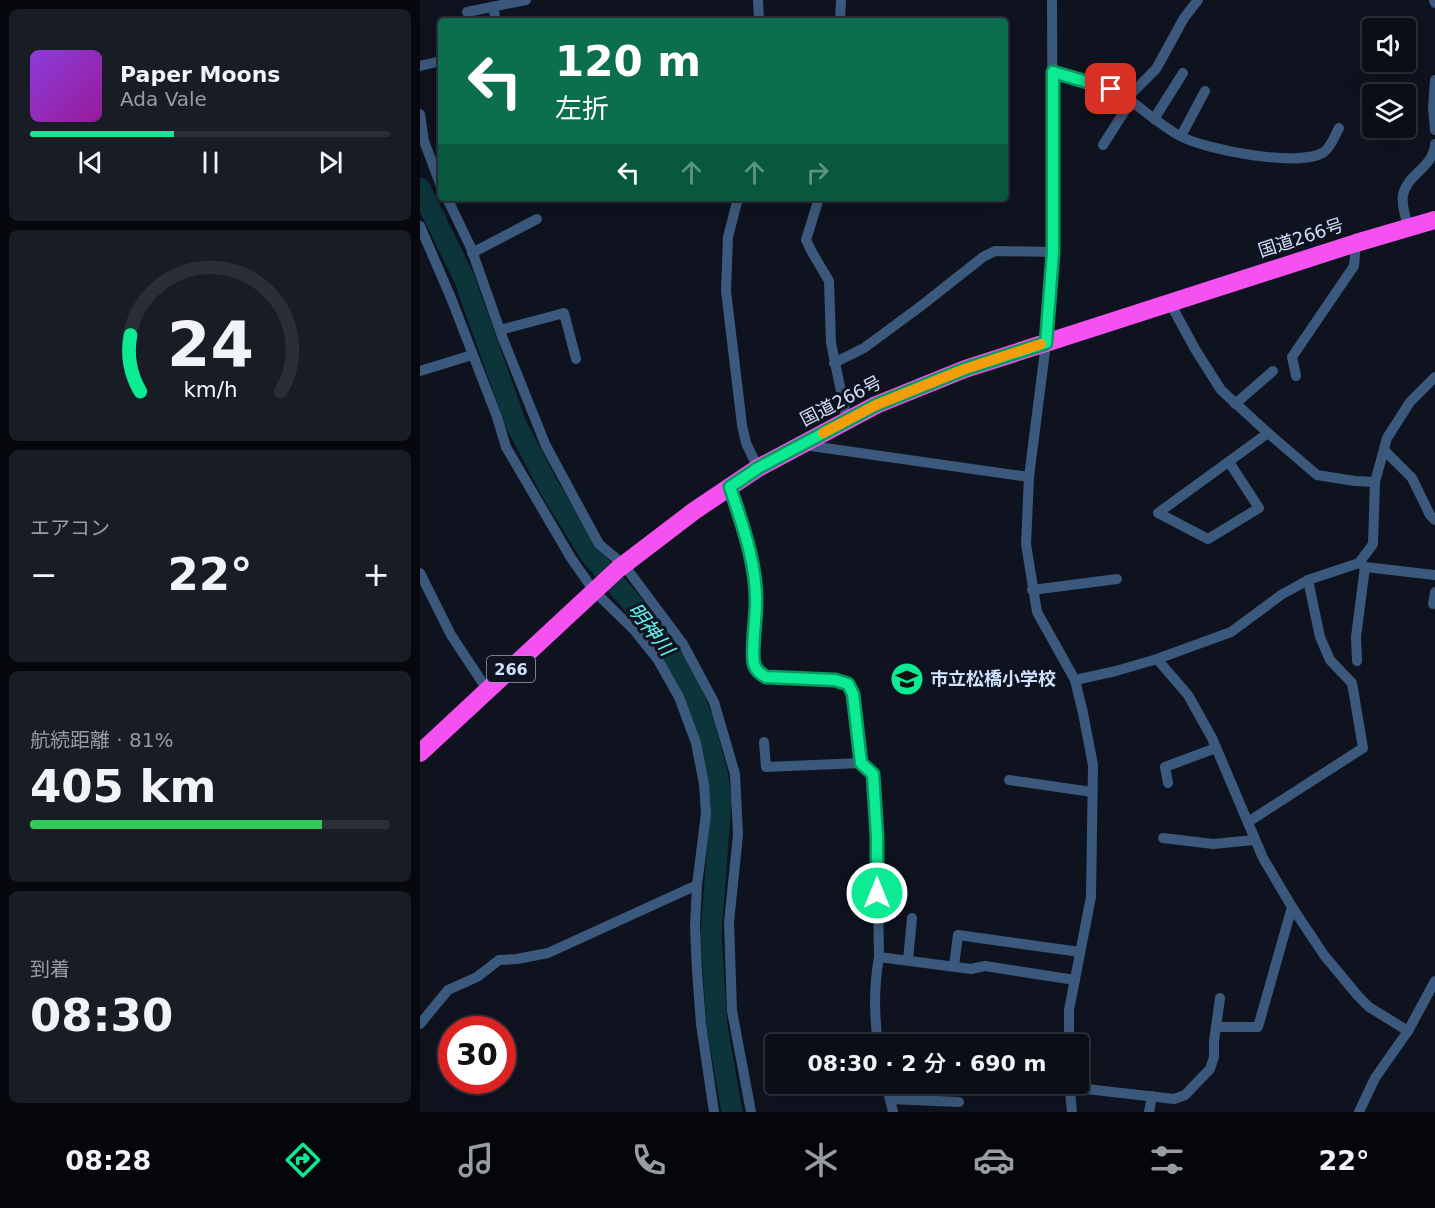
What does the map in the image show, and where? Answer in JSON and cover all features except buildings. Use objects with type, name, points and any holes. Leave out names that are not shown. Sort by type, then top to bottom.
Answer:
[{"type":"highway","name":"国道266号","points":[[420,753],[621,567],[694,511],[758,468],[846,420],[876,405],[955,373],[1356,243],[1435,220]]},
{"type":"street","points":[[467,12],[526,0]]},
{"type":"street","points":[[758,0],[759,18]]},
{"type":"street","points":[[840,18],[841,0]]},
{"type":"street","points":[[1052,0],[1053,252],[1046,343],[1029,477],[1026,544],[1037,612],[1075,680],[1093,765],[1091,897],[1069,1010],[1069,1034]]},
{"type":"street","points":[[1103,145],[1131,98],[1156,69],[1184,18],[1197,0]]},
{"type":"street","points":[[493,7],[495,18]]},
{"type":"street","points":[[420,66],[438,62]]},
{"type":"street","points":[[1053,72],[1131,98],[1154,119],[1181,136],[1208,147],[1278,159],[1314,157],[1327,150],[1339,128]]},
{"type":"street","points":[[1154,119],[1183,74]]},
{"type":"street","points":[[1435,80],[1433,107],[1435,130]]},
{"type":"street","points":[[1181,136],[1205,91]]},
{"type":"street","points":[[420,114],[424,141],[438,178]]},
{"type":"street","points":[[1408,227],[1402,195],[1409,181],[1427,164],[1435,150],[1435,144]]},
{"type":"street","points":[[448,201],[472,252],[546,446],[600,543],[683,644],[714,702],[735,774],[738,835],[729,922],[732,1011],[751,1112]]},
{"type":"street","points":[[737,201],[728,237],[726,291],[742,425],[746,443],[758,468]]},
{"type":"street","points":[[818,201],[806,240],[830,281],[831,343],[846,420]]},
{"type":"street","points":[[472,252],[537,219]]},
{"type":"street","points":[[420,226],[451,298],[497,417],[506,447],[571,558],[658,660],[679,697],[696,743],[704,784],[706,814],[697,885],[695,927],[697,971],[701,1024],[714,1112]]},
{"type":"street","points":[[1296,376],[1292,357],[1354,266],[1356,243]]},
{"type":"street","points":[[834,363],[864,348],[982,257],[995,251],[1053,252]]},
{"type":"street","points":[[1170,303],[1221,390],[1268,433],[1317,475],[1375,482]]},
{"type":"street","points":[[500,330],[564,313],[576,359]]},
{"type":"street","points":[[420,371],[472,355]]},
{"type":"street","points":[[1235,404],[1273,371]]},
{"type":"street","points":[[1357,661],[1356,638],[1362,565],[1373,544],[1375,482],[1387,438],[1410,402],[1435,377]]},
{"type":"street","points":[[1229,462],[1259,508],[1208,539],[1158,513],[1268,433]]},
{"type":"street","points":[[801,445],[1029,477]]},
{"type":"street","points":[[1384,450],[1412,478],[1430,515],[1435,520]]},
{"type":"street","points":[[730,487],[752,562],[757,601],[754,664],[759,674],[766,677],[835,680],[848,684],[853,694],[861,763],[873,774],[875,797],[879,957],[876,974],[877,1034]]},
{"type":"street","points":[[1075,680],[1116,672],[1231,632],[1281,595],[1308,580],[1362,565],[1435,575]]},
{"type":"street","points":[[420,573],[451,635],[488,691]]},
{"type":"street","points":[[1032,590],[1117,579]]},
{"type":"street","points":[[1248,822],[1363,748],[1352,683],[1330,660],[1320,638],[1308,580]]},
{"type":"street","points":[[1433,604],[1435,592]]},
{"type":"street","points":[[1157,659],[1188,695],[1216,748],[1263,858],[1324,955],[1369,1007],[1408,1031]]},
{"type":"street","points":[[764,742],[766,767],[861,763]]},
{"type":"street","points":[[1168,783],[1165,767],[1216,748]]},
{"type":"street","points":[[1009,780],[1092,792]]},
{"type":"street","points":[[1163,838],[1212,844],[1254,840]]},
{"type":"street","points":[[420,1024],[448,990],[477,977],[499,960],[548,953],[697,885]]},
{"type":"street","points":[[1216,1027],[1258,1027],[1292,907]]},
{"type":"street","points":[[908,960],[912,918]]},
{"type":"street","points":[[954,966],[958,934],[1080,952]]},
{"type":"street","points":[[879,957],[971,969],[985,966],[1075,980]]},
{"type":"street","points":[[1359,1112],[1375,1078],[1408,1031],[1435,981]]},
{"type":"street","points":[[1089,1088],[1174,1099],[1185,1095],[1210,1068],[1214,1057],[1220,998]]},
{"type":"street","points":[[889,1094],[893,1112]]},
{"type":"street","points":[[1070,1094],[1072,1112]]},
{"type":"street","points":[[1149,1112],[1152,1096]]},
{"type":"street","points":[[890,1099],[959,1102]]},
{"type":"waterway","name":"明神川","points":[[420,188],[464,278],[516,424],[549,487],[590,554],[653,628],[677,664],[703,720],[718,776],[721,802],[711,935],[717,1026],[732,1112]]},
{"type":"slow traffic","points":[[823,433],[876,405],[965,369],[1041,344]]},
{"type":"place","name":"市立松橋小学校","points":[[907,679]]},
{"type":"route","points":[[877,893],[877,837],[873,774],[861,763],[853,694],[848,684],[835,680],[766,677],[759,674],[754,664],[757,601],[752,562],[730,487],[758,468],[876,405],[965,369],[1046,343],[1053,252],[1053,72],[1111,89]]}]
